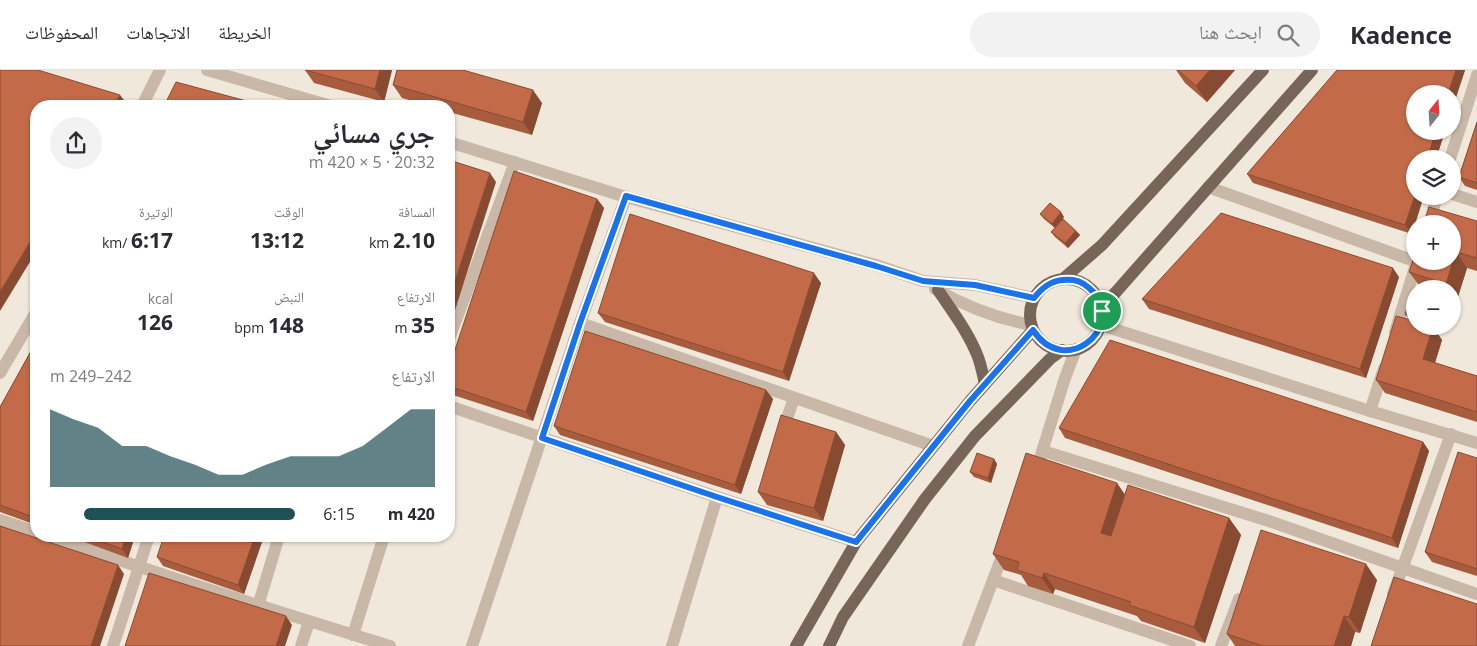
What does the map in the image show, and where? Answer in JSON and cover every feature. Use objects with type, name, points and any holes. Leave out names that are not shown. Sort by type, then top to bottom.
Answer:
[{"type":"main road","points":[[1063,279],[1102,245],[1263,70]]},
{"type":"main road","points":[[1102,311],[1108,301],[1208,186],[1312,70]]},
{"type":"main road","points":[[1063,279],[1077,281],[1089,287],[1098,298],[1102,311],[1101,324],[1096,335],[1087,344],[1076,349],[1062,350],[1045,344],[1033,328],[1030,312],[1034,298],[1042,288],[1051,282],[1063,279]]},
{"type":"main road","points":[[938,290],[974,348],[985,384]]},
{"type":"main road","points":[[796,646],[856,542],[933,446],[1033,328]]},
{"type":"main road","points":[[829,646],[843,617],[925,499],[975,436],[1050,359],[1062,350]]},
{"type":"street","points":[[145,100],[160,70]]},
{"type":"street","points":[[207,70],[252,83],[293,100]]},
{"type":"street","points":[[252,83],[256,70]]},
{"type":"street","points":[[1453,150],[1477,75]]},
{"type":"street","points":[[455,144],[626,196],[866,263],[923,281],[975,285],[1034,298]]},
{"type":"street","points":[[455,323],[515,162]]},
{"type":"street","points":[[1208,186],[1406,258]]},
{"type":"street","points":[[472,646],[580,323],[626,196]]},
{"type":"street","points":[[1461,197],[1477,202]]},
{"type":"street","points":[[1370,411],[1414,270]]},
{"type":"street","points":[[923,281],[979,310],[1033,328]]},
{"type":"street","points":[[0,373],[30,322]]},
{"type":"street","points":[[580,323],[933,446]]},
{"type":"street","points":[[1101,324],[1370,411],[1477,443]]},
{"type":"street","points":[[1036,469],[1076,349]]},
{"type":"street","points":[[778,444],[794,398]]},
{"type":"street","points":[[455,408],[717,497],[757,505],[856,542]]},
{"type":"street","points":[[1390,602],[1451,434]]},
{"type":"street","points":[[1043,451],[1267,526],[1403,567],[1477,594]]},
{"type":"street","points":[[672,646],[717,497]]},
{"type":"street","points":[[0,520],[30,530]]},
{"type":"street","points":[[968,646],[1011,534]]},
{"type":"street","points":[[65,542],[138,568],[390,646]]},
{"type":"street","points":[[113,646],[147,542]]},
{"type":"street","points":[[258,606],[277,542]]},
{"type":"street","points":[[353,635],[382,542]]},
{"type":"street","points":[[993,580],[1190,646]]},
{"type":"street","points":[[1221,646],[1245,584]]},
{"type":"street","points":[[301,646],[309,622]]},
{"type":"building","points":[[0,70],[38,70],[120,95],[117,100],[30,100],[30,242],[0,292]]},
{"type":"building","points":[[305,70],[380,70],[375,89]]},
{"type":"building","points":[[397,70],[463,70],[533,90],[523,122],[455,103],[455,100],[446,100],[393,85]]},
{"type":"building","points":[[1178,70],[1210,70],[1196,86]]},
{"type":"building","points":[[1337,70],[1456,70],[1451,85],[1406,85],[1406,140],[1433,140],[1430,150],[1406,150],[1406,205],[1412,205],[1408,215],[1406,215],[1405,225],[1247,174]]},
{"type":"building","points":[[176,82],[243,100],[167,100]]},
{"type":"building","points":[[1477,122],[1477,183],[1461,178],[1461,171]]},
{"type":"building","points":[[455,162],[490,173],[455,281]]},
{"type":"building","points":[[514,171],[597,199],[526,412],[455,388],[455,350]]},
{"type":"building","points":[[1050,203],[1061,212],[1052,224],[1040,214]]},
{"type":"building","points":[[1429,207],[1456,215],[1427,215]]},
{"type":"building","points":[[1221,213],[1393,268],[1360,369],[1142,299]]},
{"type":"building","points":[[630,214],[814,273],[783,372],[598,313]]},
{"type":"building","points":[[1461,216],[1477,221],[1477,258],[1461,253]]},
{"type":"building","points":[[1063,219],[1076,231],[1065,243],[1051,232]]},
{"type":"building","points":[[1410,270],[1450,270],[1447,280],[1434,280],[1409,272]]},
{"type":"building","points":[[1396,316],[1406,319],[1406,335],[1430,335],[1423,359],[1477,376],[1477,412],[1376,380]]},
{"type":"building","points":[[585,331],[766,390],[735,485],[554,426]]},
{"type":"building","points":[[1110,340],[1423,442],[1392,538],[1059,428]]},
{"type":"building","points":[[30,353],[30,516],[0,505],[0,407]]},
{"type":"building","points":[[781,415],[836,432],[814,508],[758,492]]},
{"type":"building","points":[[1458,452],[1477,458],[1477,569],[1425,552]]},
{"type":"building","points":[[977,453],[994,459],[988,478],[970,472]]},
{"type":"building","points":[[1026,453],[1117,483],[1101,533],[1111,536],[1128,485],[1229,518],[1194,627],[1129,605],[1131,602],[1044,573],[1042,578],[1017,570],[1019,562],[993,554]]},
{"type":"building","points":[[0,526],[30,536],[30,542],[48,542],[118,565],[91,646],[0,646]]},
{"type":"building","points":[[1261,530],[1366,564],[1349,617],[1344,616],[1334,646],[1263,646],[1227,634]]},
{"type":"building","points":[[103,542],[124,542],[122,549]]},
{"type":"building","points":[[162,542],[253,542],[238,585],[157,557]]},
{"type":"building","points":[[149,573],[286,616],[276,646],[125,646]]},
{"type":"building","points":[[1394,577],[1477,604],[1477,646],[1371,646]]},
{"type":"route","points":[[626,196],[923,281],[975,285],[1034,298],[1042,288],[1051,282],[1063,279],[1077,281],[1089,287],[1098,298],[1102,311],[1101,324],[1096,335],[1087,344],[1076,349],[1062,350],[1053,348],[1045,344],[1033,330],[970,401],[856,542],[542,438],[580,323],[626,196]]}]
